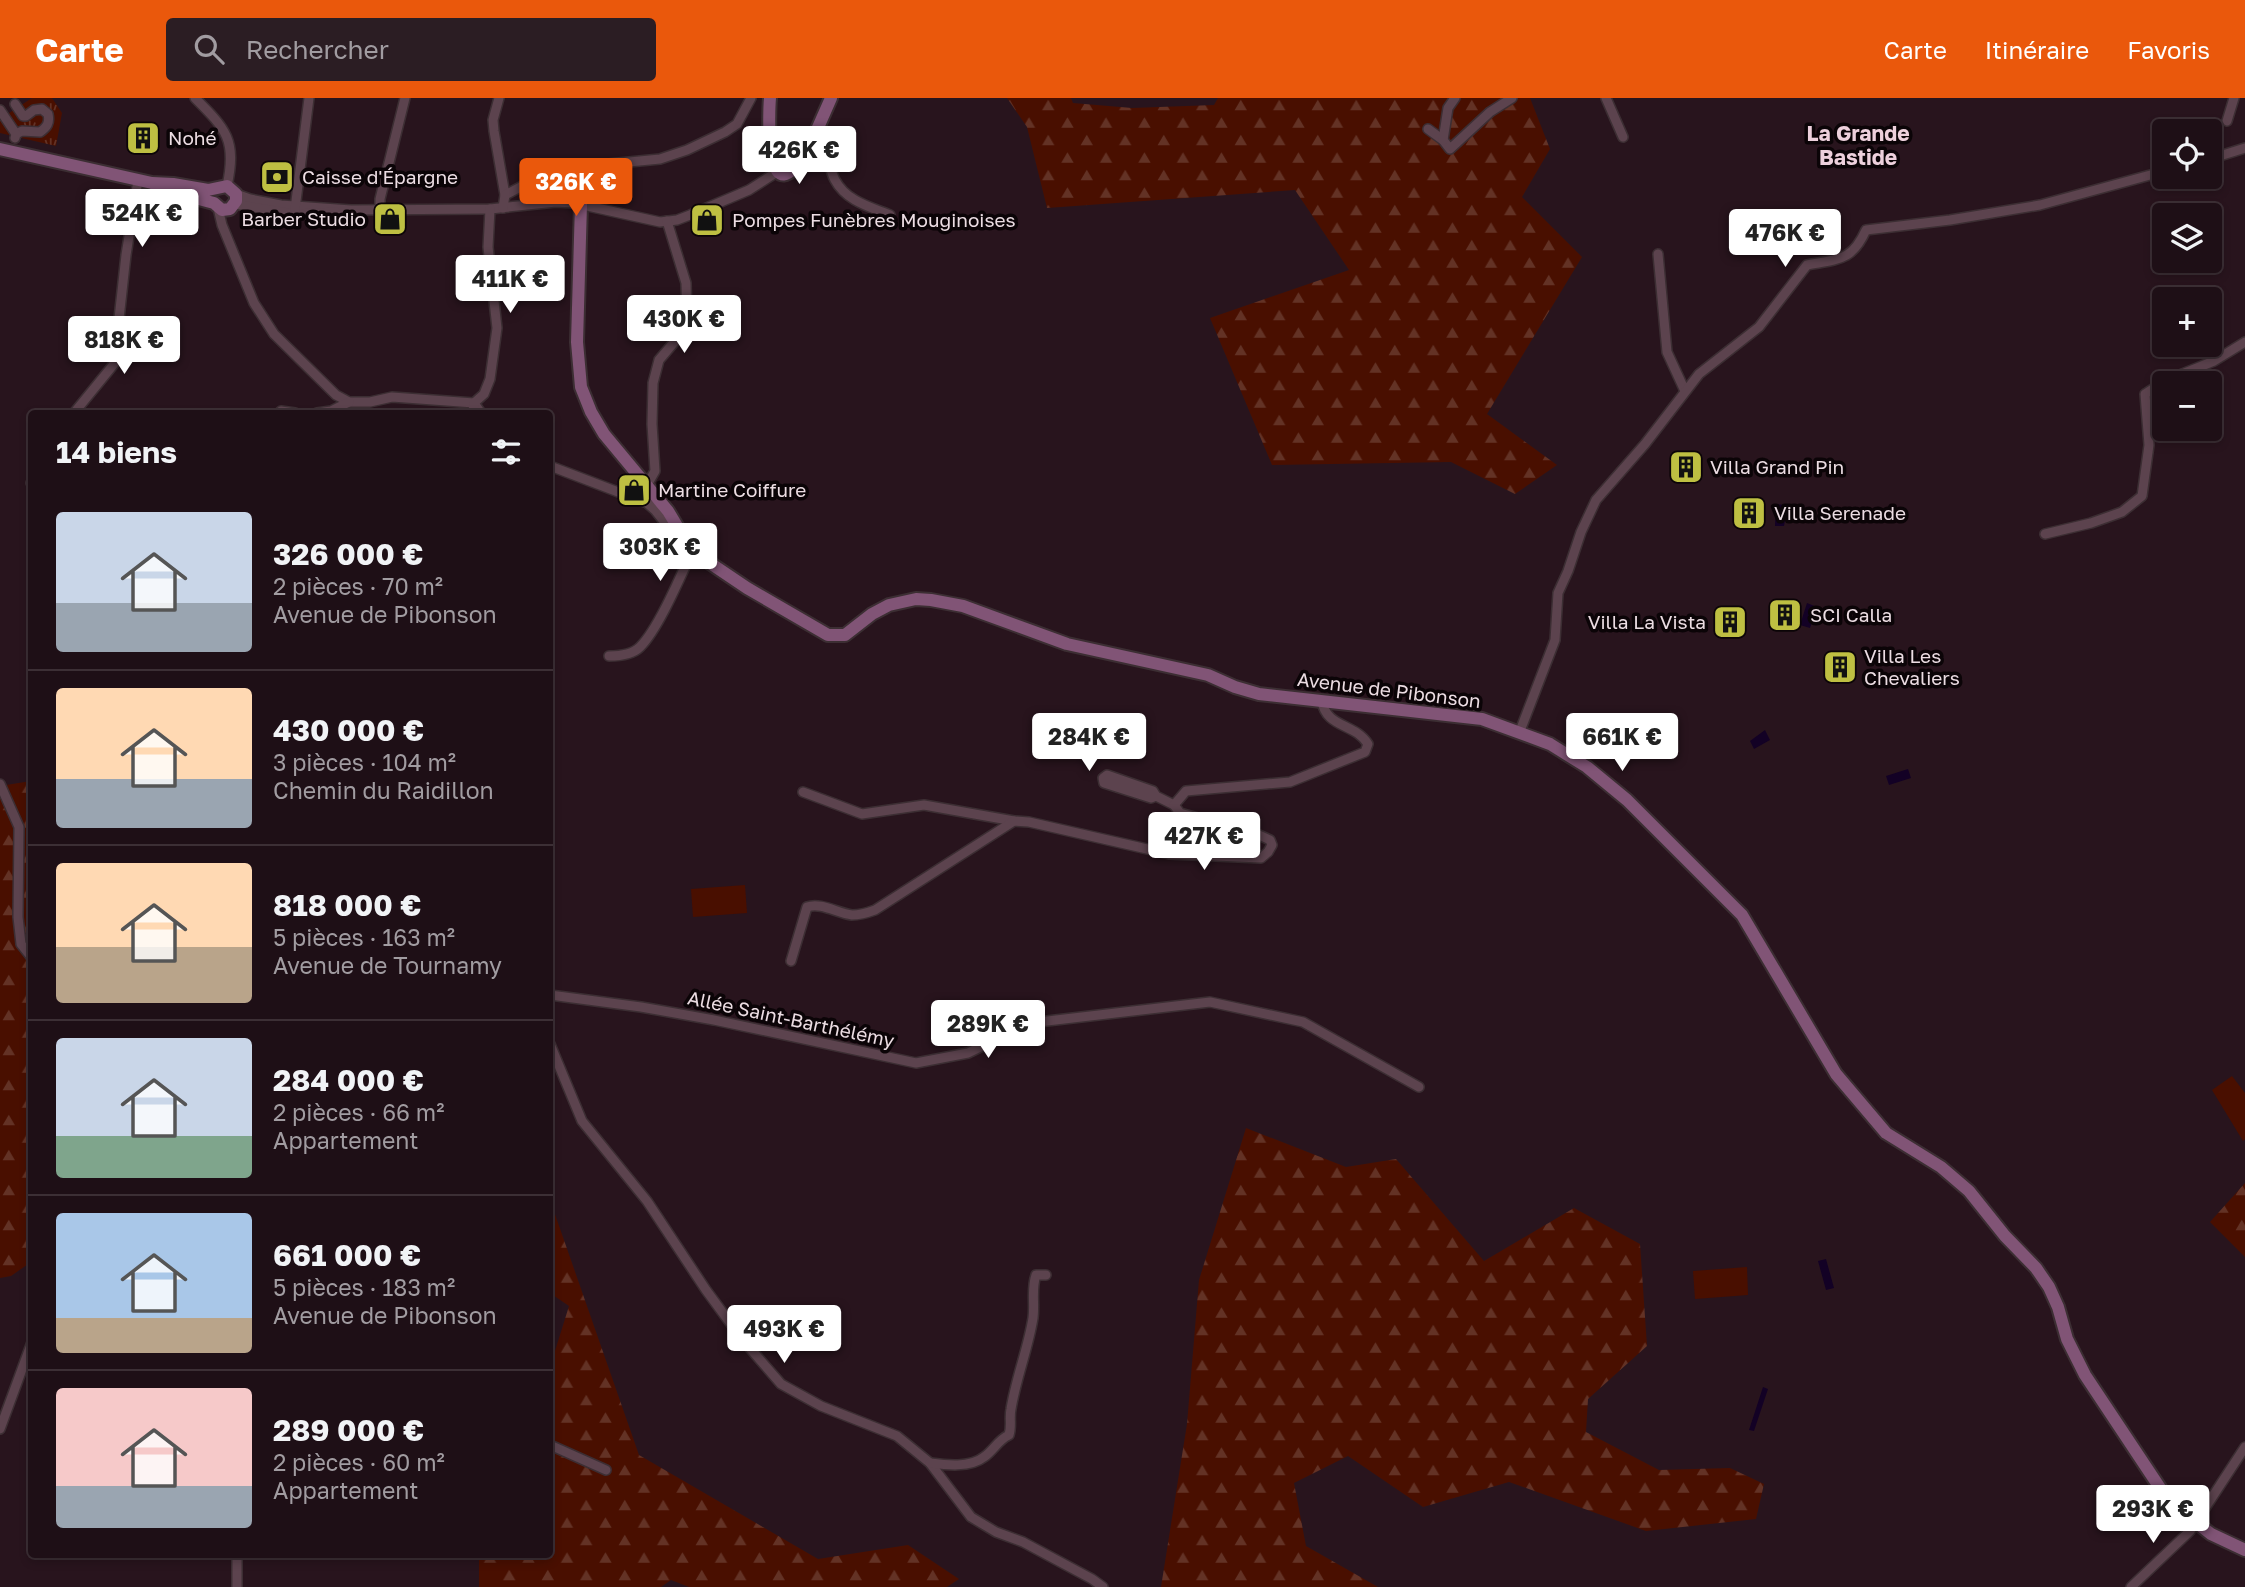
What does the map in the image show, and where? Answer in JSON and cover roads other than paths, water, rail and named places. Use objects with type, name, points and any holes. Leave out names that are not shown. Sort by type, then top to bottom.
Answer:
[{"type":"street","points":[[195,98],[228,136],[230,149],[225,199],[227,236],[254,303],[274,334],[336,396],[349,402],[370,402],[392,397],[474,408],[490,379],[497,327],[488,247],[490,209]]},
{"type":"street","points":[[295,210],[309,98]]},
{"type":"street","points":[[380,210],[380,199],[405,98]]},
{"type":"street","points":[[499,98],[493,120],[505,195],[503,208]]},
{"type":"street","points":[[505,195],[558,171],[660,159],[687,150],[737,124],[751,98]]},
{"type":"street","points":[[770,98],[769,135],[782,163]]},
{"type":"street","points":[[0,149],[225,199],[250,200],[295,210],[490,209],[556,202],[581,204],[667,221],[690,215],[750,190],[782,163],[804,155],[831,98]]},
{"type":"street","points":[[1443,140],[1448,108],[1455,98]]},
{"type":"street","points":[[1427,129],[1443,140],[1450,149],[1490,112],[1512,98]]},
{"type":"street","points":[[1606,98],[1623,137]]},
{"type":"street","points":[[2227,121],[2234,98]]},
{"type":"street","points":[[0,110],[15,136],[22,131],[40,132],[47,126],[48,114],[42,109],[23,116],[15,104]]},
{"type":"street","points":[[815,136],[825,145],[836,181],[855,202],[890,215]]},
{"type":"street","points":[[2222,156],[2244,151]]},
{"type":"street","points":[[1520,732],[1555,640],[1558,593],[1596,499],[1646,444],[1699,373],[1759,327],[1807,265],[1841,259],[1858,248],[1866,230],[2040,205],[2152,175]]},
{"type":"street","points":[[76,410],[114,364],[126,255],[138,180]]},
{"type":"street","name":"Avenue de Pibonson","points":[[581,204],[577,342],[581,387],[604,435],[668,511],[701,557],[747,588],[828,635],[845,635],[872,614],[889,606],[916,599],[931,600],[963,606],[1067,644],[1208,675],[1259,694],[1482,719],[1550,744],[1597,775],[1637,808],[1742,915],[1836,1074],[1886,1133],[1941,1167],[1969,1191],[2005,1236],[2036,1268],[2049,1287],[2067,1339],[2085,1375],[2168,1500],[2211,1534],[2245,1550]]},
{"type":"street","points":[[647,485],[655,471],[653,383],[659,360],[682,333],[687,319],[686,283],[667,221]]},
{"type":"street","points":[[1658,254],[1667,352],[1685,391]]},
{"type":"street","points":[[2045,534],[2122,512],[2141,496],[2150,445],[2145,394],[2165,381],[2214,361],[2245,342]]},
{"type":"street","points":[[333,410],[349,402]]},
{"type":"street","points":[[553,467],[647,503],[670,529],[680,531]]},
{"type":"street","points":[[609,656],[624,655],[639,648],[656,622],[693,549]]},
{"type":"street","points":[[1174,805],[1186,791],[1290,782],[1365,752],[1368,744],[1363,736],[1329,717],[1324,711],[1322,701]]},
{"type":"street","points":[[803,792],[862,814],[924,805],[1029,822],[1169,854],[1261,858],[1272,845],[1270,840],[1259,835],[1180,813],[1174,805],[1156,796],[1153,790],[1107,775],[1103,778],[1104,783],[1151,799],[1156,796]]},
{"type":"street","points":[[1,786],[19,827],[18,917],[21,944],[28,953]]},
{"type":"street","points":[[791,961],[807,907],[814,904],[862,915],[875,910],[1014,821]]},
{"type":"street","name":"Allée Saint-Barthélémy","points":[[553,995],[714,1020],[916,1063],[968,1053],[1030,1023],[1210,1002],[1303,1022],[1419,1087]]},
{"type":"street","points":[[553,1051],[582,1121],[647,1201],[742,1339],[781,1384],[821,1406],[897,1436],[930,1464],[971,1517],[996,1532],[1023,1542],[1103,1587]]},
{"type":"street","points":[[930,1464],[971,1463],[983,1458],[1002,1438],[1009,1435],[1012,1427],[1010,1411],[1031,1334],[1034,1282],[1036,1275],[1046,1275]]},
{"type":"street","points":[[0,1429],[28,1353]]},
{"type":"street","points":[[553,1446],[606,1470]]},
{"type":"street","points":[[2131,1587],[2196,1522],[2245,1447]]},
{"type":"street","points":[[237,1558],[237,1587]]},
{"type":"place","name":"Nohé","points":[[143,138]]},
{"type":"place","name":"Caisse d'Épargne","points":[[277,177]]},
{"type":"place","name":"Barber Studio","points":[[390,219]]},
{"type":"place","name":"Pompes Funèbres Mouginoises","points":[[707,220]]},
{"type":"place","name":"Villa Grand Pin","points":[[1686,467]]},
{"type":"place","name":"Martine Coiffure","points":[[634,490]]},
{"type":"place","name":"Villa Serenade","points":[[1749,513]]},
{"type":"place","name":"SCI Calla","points":[[1785,615]]},
{"type":"place","name":"Villa La Vista","points":[[1730,622]]},
{"type":"place","name":"Villa Les Chevaliers","points":[[1840,667]]},
{"type":"district","name":"La Grande Bastide","points":[[1858,146]]}]
